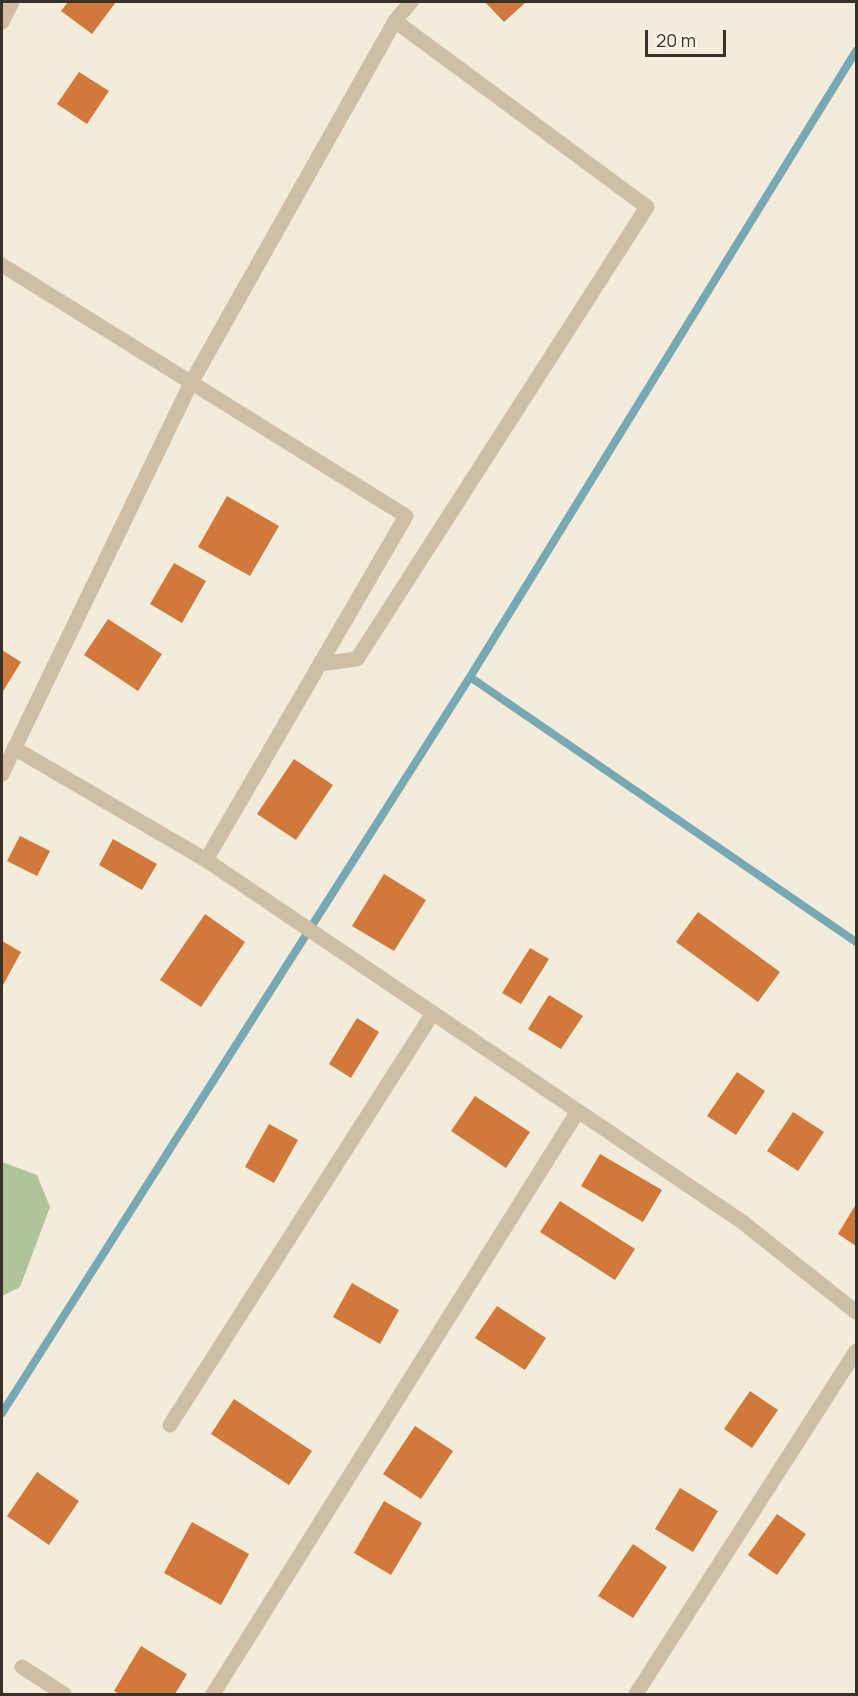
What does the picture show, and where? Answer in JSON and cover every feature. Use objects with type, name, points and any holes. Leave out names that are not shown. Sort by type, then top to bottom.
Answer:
[{"type":"street","points":[[2,22],[12,2]]},
{"type":"street","points":[[2,774],[191,383],[395,21],[411,2]]},
{"type":"street","points":[[320,664],[357,659],[647,207],[395,21]]},
{"type":"street","points":[[2,264],[406,516],[206,860]]},
{"type":"street","points":[[14,748],[206,860],[741,1221],[856,1312]]},
{"type":"street","points":[[170,1425],[433,1013]]},
{"type":"street","points":[[213,1695],[578,1111]]},
{"type":"street","points":[[636,1695],[856,1352]]},
{"type":"street","points":[[22,1667],[64,1695]]},
{"type":"green space","points":[[2,1162],[37,1175],[50,1207],[20,1287],[2,1296]]},
{"type":"building","points":[[68,2],[116,2],[92,34],[61,11]]},
{"type":"building","points":[[485,2],[526,2],[504,22]]},
{"type":"building","points":[[79,72],[109,91],[87,124],[57,104]]},
{"type":"building","points":[[227,496],[279,526],[250,576],[198,547]]},
{"type":"building","points":[[174,563],[206,581],[182,623],[150,604]]},
{"type":"building","points":[[108,619],[162,654],[138,691],[84,655]]},
{"type":"building","points":[[2,650],[21,662],[2,693]]},
{"type":"building","points":[[294,759],[333,785],[296,840],[257,814]]},
{"type":"building","points":[[20,836],[50,851],[37,876],[7,861]]},
{"type":"building","points":[[113,839],[157,864],[142,890],[99,865]]},
{"type":"building","points":[[384,874],[426,900],[394,951],[352,926]]},
{"type":"building","points":[[698,912],[780,972],[758,1002],[676,942]]},
{"type":"building","points":[[205,914],[245,942],[201,1007],[160,980]]},
{"type":"building","points":[[2,941],[21,952],[2,987]]},
{"type":"building","points":[[530,948],[549,959],[521,1004],[502,993]]},
{"type":"building","points":[[549,995],[583,1016],[561,1049],[528,1029]]},
{"type":"building","points":[[357,1018],[379,1032],[351,1078],[329,1064]]},
{"type":"building","points":[[737,1072],[765,1091],[736,1135],[707,1116]]},
{"type":"building","points":[[475,1096],[530,1132],[506,1168],[451,1131]]},
{"type":"building","points":[[793,1112],[824,1132],[798,1171],[767,1151]]},
{"type":"building","points":[[269,1124],[298,1140],[274,1183],[245,1167]]},
{"type":"building","points":[[600,1154],[662,1190],[643,1222],[581,1186]]},
{"type":"building","points":[[560,1201],[635,1249],[615,1280],[540,1232]]},
{"type":"building","points":[[856,1204],[856,1246],[838,1234]]},
{"type":"building","points":[[352,1283],[399,1310],[380,1344],[333,1317]]},
{"type":"building","points":[[497,1306],[546,1338],[525,1370],[475,1338]]},
{"type":"building","points":[[750,1391],[778,1410],[752,1448],[724,1429]]},
{"type":"building","points":[[234,1399],[312,1451],[289,1485],[211,1434]]},
{"type":"building","points":[[415,1426],[453,1451],[421,1499],[383,1474]]},
{"type":"building","points":[[37,1472],[79,1501],[49,1545],[7,1516]]},
{"type":"building","points":[[680,1488],[718,1511],[693,1552],[655,1529]]},
{"type":"building","points":[[384,1501],[422,1523],[391,1575],[354,1553]]},
{"type":"building","points":[[777,1514],[806,1534],[777,1575],[748,1555]]},
{"type":"building","points":[[192,1522],[249,1554],[221,1605],[164,1573]]},
{"type":"building","points":[[633,1544],[667,1567],[633,1618],[598,1596]]},
{"type":"building","points":[[141,1646],[187,1674],[175,1694],[120,1694],[114,1691]]},
{"type":"waterway","points":[[2,1413],[470,677],[856,51]]},
{"type":"waterway","points":[[470,677],[856,942]]}]
